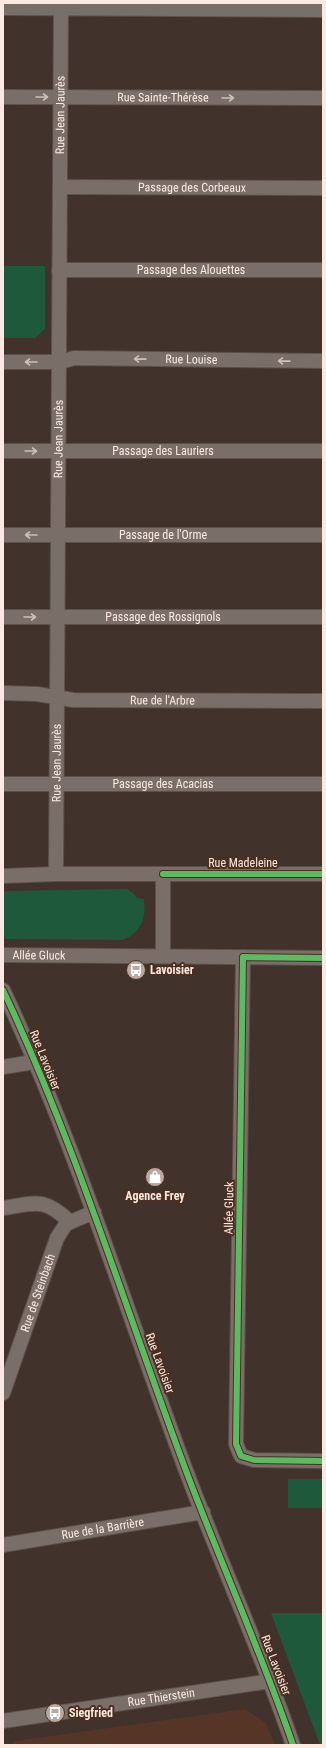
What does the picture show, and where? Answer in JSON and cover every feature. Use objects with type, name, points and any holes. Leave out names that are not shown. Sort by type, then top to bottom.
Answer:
[{"type":"street","points":[[3,8],[61,6],[323,10]]},
{"type":"street","name":"Rue Jean Jaurès","points":[[56,874],[61,6]]},
{"type":"street","name":"Rue Sainte-Thérèse","points":[[3,97],[323,98]]},
{"type":"street","name":"Passage des Corbeaux","points":[[60,188],[323,188]]},
{"type":"street","name":"Passage des Alouettes","points":[[59,270],[323,270]]},
{"type":"street","name":"Rue Louise","points":[[3,362],[60,362],[74,358],[323,361]]},
{"type":"street","name":"Passage des Lauriers","points":[[3,451],[323,451]]},
{"type":"street","name":"Passage de l'Orme","points":[[3,535],[323,535]]},
{"type":"street","name":"Passage des Rossignols","points":[[3,617],[323,617]]},
{"type":"street","name":"Rue de l'Arbre","points":[[3,693],[37,694],[73,700],[323,701]]},
{"type":"street","name":"Passage des Acacias","points":[[3,784],[323,784]]},
{"type":"street","name":"Rue Madeleine","points":[[3,876],[56,874],[323,874]]},
{"type":"street","points":[[163,874],[163,956]]},
{"type":"street","name":"Allée Gluck","points":[[3,955],[323,958]]},
{"type":"street","name":"Allée Gluck","points":[[243,957],[236,1444],[241,1456],[254,1460],[323,1462]]},
{"type":"street","name":"Rue Lavoisier","points":[[3,990],[34,1062],[94,1212],[186,1470],[271,1682],[293,1745]]},
{"type":"street","points":[[3,1067],[34,1062]]},
{"type":"street","points":[[3,1208],[43,1203],[57,1210],[70,1222]]},
{"type":"street","name":"Rue de Steinbach","points":[[4,1387],[61,1229],[70,1222],[94,1212]]},
{"type":"street","name":"Rue de la Barrière","points":[[3,1545],[203,1512]]},
{"type":"street","name":"Rue Thierstein","points":[[3,1721],[271,1682]]},
{"type":"shaded area","points":[[245,1709],[266,1723],[275,1745],[12,1745],[15,1741]]},
{"type":"green space","points":[[3,266],[45,266],[45,329],[35,338],[3,338]]},
{"type":"green space","points":[[127,889],[137,898],[144,899],[144,912],[138,929],[129,937],[122,940],[5,939],[3,934],[3,891]]},
{"type":"green space","points":[[288,1479],[323,1479],[323,1508],[288,1508]]},
{"type":"green space","points":[[271,1613],[323,1613],[323,1745],[320,1745]]},
{"type":"cycle path","points":[[163,874],[323,874]]},
{"type":"cycle path","points":[[323,958],[243,957],[236,1444],[241,1456],[254,1460],[323,1461]]},
{"type":"cycle path","points":[[3,990],[55,1109],[188,1476],[268,1677],[293,1745]]},
{"type":"place","name":"Lavoisier","points":[[136,970]]},
{"type":"place","name":"Agence Frey","points":[[155,1177]]},
{"type":"place","name":"Siegfried","points":[[55,1713]]}]
